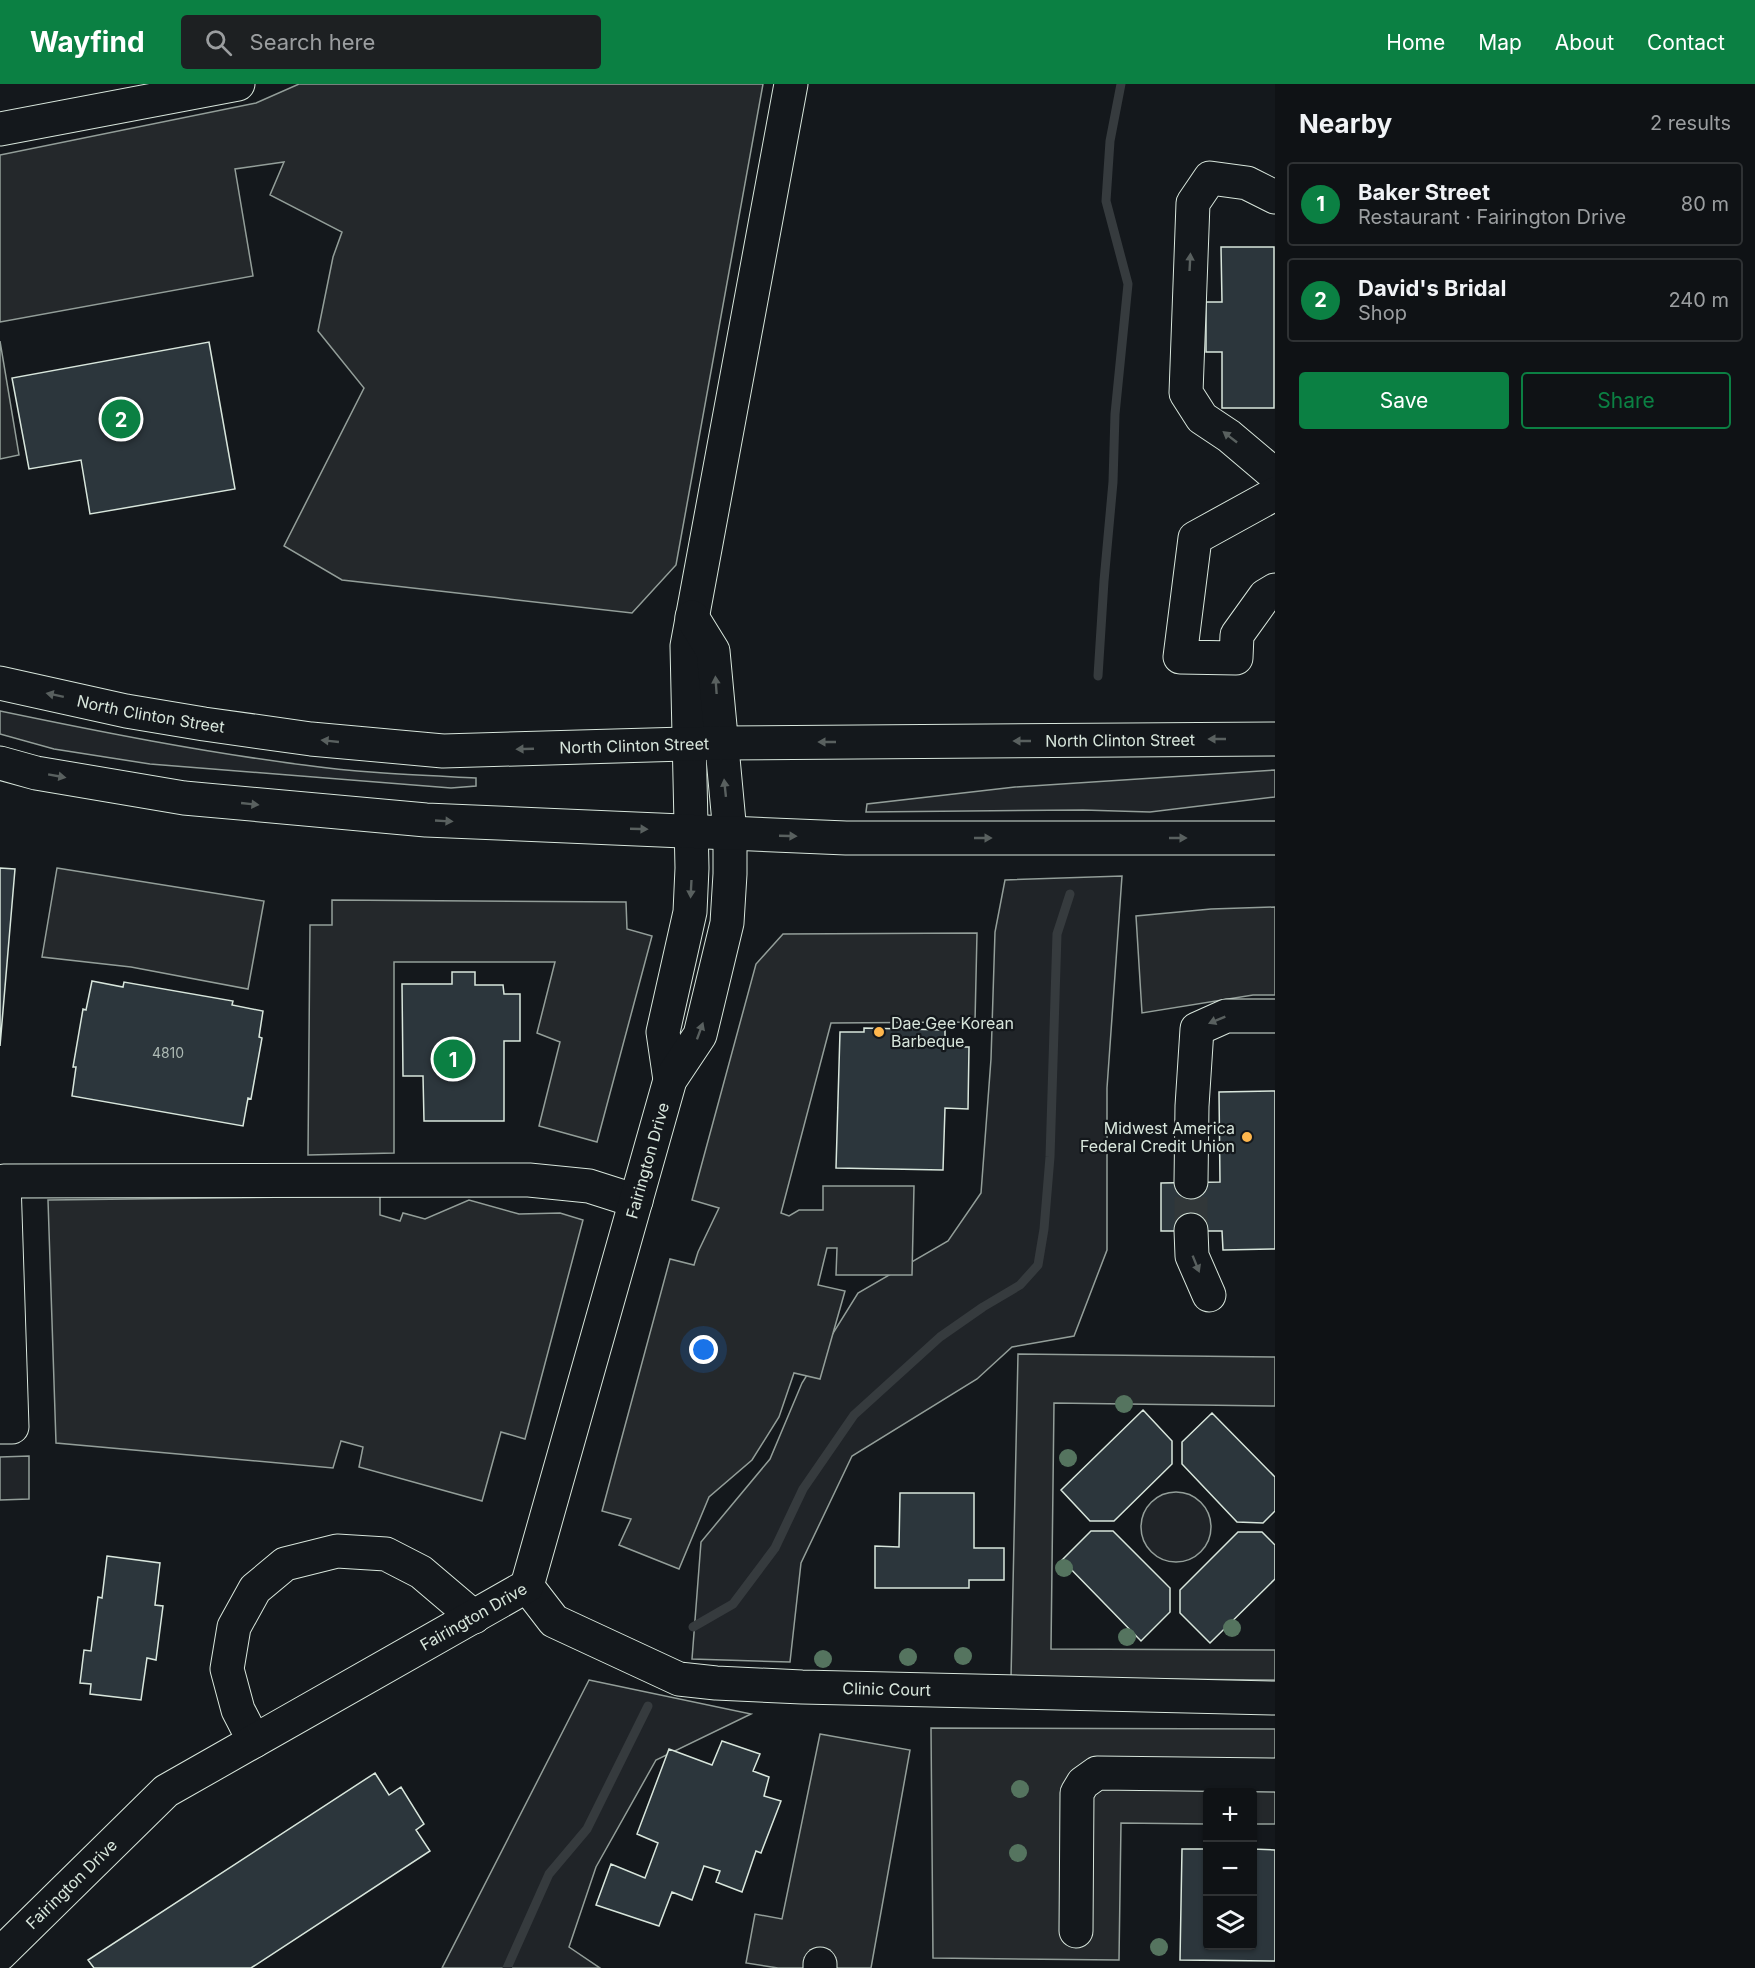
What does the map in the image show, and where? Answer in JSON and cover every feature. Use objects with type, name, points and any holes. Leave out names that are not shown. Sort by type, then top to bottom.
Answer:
[{"type":"street","points":[[0,129],[238,84]]},
{"type":"street","name":"Fairington Drive","points":[[670,1080],[663,1032],[690,912],[691,831],[687,646],[791,84]]},
{"type":"street","points":[[1275,197],[1247,183],[1210,178],[1193,203],[1186,393],[1202,418],[1229,436],[1275,475]]},
{"type":"street","points":[[1275,494],[1195,538],[1180,657],[1236,658],[1237,634],[1265,596],[1275,590]]},
{"type":"street","name":"Fairington Drive","points":[[0,1954],[166,1791],[527,1586],[670,1080],[700,1035],[727,923],[730,833],[713,651],[692,617]]},
{"type":"street","name":"North Clinton Street","points":[[0,682],[137,713],[311,739],[443,751],[720,743],[1275,739]]},
{"type":"street","points":[[0,763],[36,773],[184,798],[426,820],[846,838],[1275,838]]},
{"type":"street","points":[[1191,1182],[1192,1106],[1197,1029],[1226,1016],[1275,1016]]},
{"type":"street","points":[[0,1427],[12,1427],[3,1218],[4,1181],[529,1180],[589,1186],[636,1201]]},
{"type":"street","points":[[1191,1230],[1192,1256],[1209,1295]]},
{"type":"street","points":[[254,1741],[238,1710],[228,1669],[234,1627],[255,1589],[285,1564],[337,1551],[386,1554],[421,1572],[474,1617]]},
{"type":"street","name":"Clinic Court","points":[[527,1586],[554,1621],[679,1678],[716,1683],[802,1688],[1275,1698]]},
{"type":"street","points":[[1076,1931],[1077,1793],[1083,1783],[1097,1773],[1275,1775]]},
{"type":"shaded area","points":[[299,84],[763,84],[676,565],[632,613],[342,580],[284,546],[364,388],[318,331],[333,257],[342,232],[270,195],[284,162],[235,169],[253,276],[0,322],[0,155],[256,103]]},
{"type":"shaded area","points":[[0,341],[19,455],[0,459]]},
{"type":"shaded area","points":[[0,711],[152,741],[266,760],[347,770],[476,778],[476,786],[451,788],[150,764],[54,749],[0,734]]},
{"type":"shaded area","points":[[1275,770],[1275,797],[1150,812],[1083,810],[866,812],[867,804],[1015,787]]},
{"type":"shaded area","points":[[57,868],[264,901],[248,989],[131,967],[42,957]]},
{"type":"shaded area","points":[[1122,876],[1107,1088],[1107,1250],[1074,1336],[1012,1347],[977,1379],[852,1456],[801,1563],[790,1662],[692,1659],[701,1542],[770,1459],[802,1383],[858,1293],[948,1241],[981,1193],[991,1059],[995,932],[1005,880]]},
{"type":"shaded area","points":[[332,900],[626,902],[627,929],[652,936],[597,1142],[539,1126],[560,1042],[537,1033],[555,962],[394,962],[394,1153],[308,1155],[310,925],[332,925]]},
{"type":"shaded area","points":[[1275,907],[1275,995],[1253,995],[1142,1013],[1136,916],[1211,909]]},
{"type":"shaded area","points":[[977,933],[975,1022],[831,1023],[781,1213],[789,1216],[799,1210],[823,1210],[823,1186],[914,1186],[912,1275],[836,1275],[837,1248],[827,1248],[818,1285],[845,1291],[820,1379],[794,1373],[779,1417],[752,1460],[709,1497],[679,1569],[619,1545],[631,1519],[602,1511],[670,1259],[694,1265],[719,1208],[692,1200],[756,964],[783,934]]},
{"type":"shaded area","points":[[380,1196],[380,1215],[400,1221],[403,1213],[425,1219],[469,1200],[519,1214],[560,1213],[583,1220],[525,1439],[501,1432],[482,1501],[359,1467],[363,1447],[341,1441],[333,1468],[56,1443],[48,1200]]},
{"type":"shaded area","points":[[1018,1354],[1275,1357],[1275,1406],[1054,1403],[1051,1649],[1275,1650],[1275,1680],[1011,1678]]},
{"type":"shaded area","points":[[29,1456],[29,1499],[0,1500],[0,1457]]},
{"type":"shaded area","points":[[1176,1492],[1189,1495],[1201,1502],[1208,1514],[1211,1527],[1208,1540],[1201,1552],[1189,1559],[1176,1562],[1163,1559],[1151,1552],[1144,1540],[1141,1527],[1144,1514],[1151,1502],[1163,1495]]},
{"type":"shaded area","points":[[589,1680],[751,1714],[656,1760],[596,1867],[569,1947],[600,1968],[442,1968]]},
{"type":"shaded area","points":[[931,1728],[1275,1729],[1275,1824],[1257,1824],[1257,1788],[1203,1788],[1203,1824],[1121,1823],[1119,1960],[933,1958]]},
{"type":"shaded area","points":[[820,1734],[910,1750],[871,1968],[778,1968],[746,1963],[755,1914],[782,1919]]},
{"type":"building","points":[[1221,247],[1274,247],[1274,408],[1222,408],[1222,352],[1206,352],[1206,302],[1222,302]]},
{"type":"building","points":[[209,342],[235,489],[90,514],[81,460],[29,469],[12,378]]},
{"type":"building","points":[[0,868],[15,869],[0,1046]]},
{"type":"building","points":[[452,972],[475,972],[475,985],[503,985],[504,994],[520,994],[520,1041],[504,1041],[504,1121],[424,1121],[423,1076],[403,1076],[402,984],[452,984]]},
{"type":"building","points":[[92,981],[123,987],[124,982],[233,1001],[232,1005],[263,1011],[259,1037],[262,1038],[251,1099],[248,1098],[243,1126],[72,1096],[76,1067],[73,1067],[83,1009],[86,1010]]},
{"type":"building","points":[[864,1028],[945,1030],[945,1047],[969,1047],[968,1109],[945,1108],[943,1170],[836,1168],[840,1032],[864,1032]]},
{"type":"building","name":"Midwest America Federal Credit Union","points":[[1275,1091],[1275,1249],[1223,1250],[1222,1231],[1161,1231],[1161,1183],[1220,1182],[1219,1092]]},
{"type":"building","points":[[1143,1410],[1172,1441],[1172,1464],[1114,1521],[1090,1521],[1061,1490]]},
{"type":"building","points":[[1212,1413],[1275,1477],[1275,1511],[1263,1523],[1237,1522],[1182,1464],[1182,1442]]},
{"type":"building","points":[[900,1493],[974,1493],[974,1548],[1004,1548],[1004,1580],[969,1580],[969,1588],[875,1588],[875,1546],[899,1547]]},
{"type":"building","points":[[1091,1531],[1113,1531],[1170,1588],[1170,1612],[1141,1641],[1062,1560]]},
{"type":"building","points":[[1238,1532],[1262,1532],[1275,1545],[1275,1579],[1210,1643],[1180,1613],[1180,1590]]},
{"type":"building","points":[[107,1556],[160,1563],[155,1605],[163,1606],[156,1660],[147,1658],[141,1700],[90,1694],[91,1684],[80,1683],[84,1650],[91,1651],[98,1597],[102,1598]]},
{"type":"building","points":[[722,1741],[760,1754],[753,1771],[769,1777],[764,1796],[781,1801],[761,1853],[756,1851],[742,1892],[716,1882],[720,1871],[704,1866],[692,1900],[672,1892],[659,1926],[596,1905],[611,1864],[645,1878],[658,1843],[637,1834],[669,1749],[712,1765]]},
{"type":"building","points":[[375,1773],[389,1795],[401,1787],[424,1824],[416,1830],[430,1851],[251,1968],[94,1968],[88,1960]]},
{"type":"building","points":[[1182,1849],[1203,1849],[1203,1950],[1257,1950],[1257,1849],[1275,1850],[1275,1961],[1180,1960]]},
{"type":"waterway","points":[[1098,676],[1113,482],[1115,414],[1128,284],[1106,201],[1110,141],[1121,84]]},
{"type":"waterway","points":[[693,1627],[733,1604],[775,1548],[803,1489],[854,1415],[940,1337],[1020,1285],[1038,1265],[1044,1229],[1050,1157],[1057,934],[1070,894]]},
{"type":"waterway","points":[[507,1968],[549,1874],[587,1829],[648,1706]]},
{"type":"tunnel","points":[[1191,1182],[1191,1230]]},
{"type":"place","name":"David's Bridal","points":[[121,419]]},
{"type":"place","name":"Dae Gee Korean Barbeque","points":[[879,1032]]},
{"type":"place","name":"Baker Street","points":[[453,1059]]},
{"type":"place","name":"Midwest America Federal Credit Union","points":[[1247,1137]]}]
